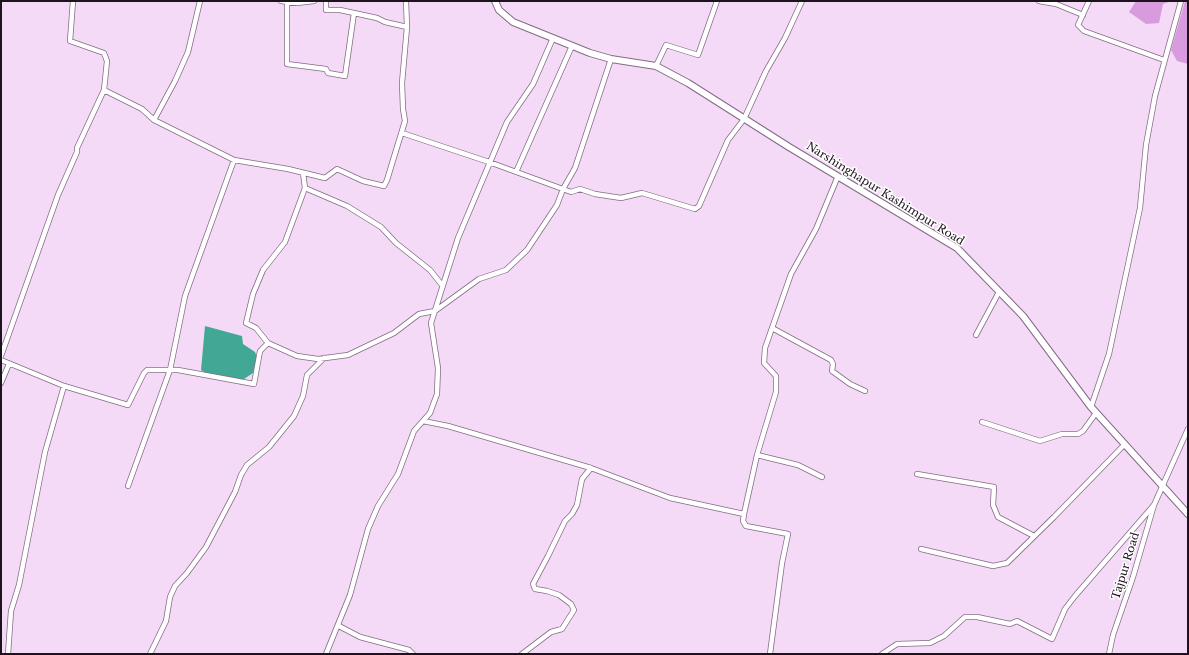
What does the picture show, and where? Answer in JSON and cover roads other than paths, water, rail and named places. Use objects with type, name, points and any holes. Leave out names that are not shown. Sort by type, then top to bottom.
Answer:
[{"type":"street","points":[[1,356],[58,195],[77,152],[77,148],[104,90],[107,56],[98,50],[70,41],[73,1]]},
{"type":"street","points":[[154,120],[175,81],[188,52],[200,1]]},
{"type":"street","points":[[314,1],[284,2],[287,64],[326,69],[328,72],[345,76],[354,13]]},
{"type":"street","points":[[326,1],[326,10],[340,10],[377,18],[385,22],[407,27]]},
{"type":"street","points":[[104,90],[142,109],[154,120],[234,160],[288,169],[325,178],[337,169],[363,181],[384,186],[405,121],[402,83],[407,27],[406,1]]},
{"type":"street","name":"Narshinghapur Kashimpur Road","points":[[494,1],[499,10],[513,22],[572,46],[611,59],[656,66],[688,83],[957,248],[1023,316],[1091,407],[1188,514]]},
{"type":"street","points":[[656,66],[666,45],[698,55],[717,1]]},
{"type":"street","points":[[402,133],[489,162],[571,192],[580,189],[594,194],[621,198],[642,193],[695,208],[699,206],[728,140],[744,118],[766,71],[785,38],[802,1]]},
{"type":"street","points":[[1039,1],[1056,4],[1083,15]]},
{"type":"street","points":[[1089,1],[1078,26],[1084,31],[1164,60]]},
{"type":"street","points":[[1091,407],[1109,354],[1140,208],[1146,145],[1164,60],[1181,1]]},
{"type":"street","points":[[326,654],[339,626],[350,595],[368,529],[378,506],[398,474],[414,431],[430,413],[437,394],[438,368],[431,323],[458,238],[474,204],[489,162],[507,122],[533,84],[553,38]]},
{"type":"street","points":[[516,172],[572,46]]},
{"type":"street","points":[[303,173],[305,188],[285,242],[263,270],[253,294],[246,322],[256,328],[268,344],[297,356],[318,359],[348,355],[394,333],[420,314],[435,311],[479,279],[506,270],[527,250],[557,205],[563,189],[575,168],[611,59]]},
{"type":"street","points":[[128,486],[170,370],[185,296],[234,160]]},
{"type":"street","points":[[770,654],[782,563],[788,534],[746,526],[743,521],[757,455],[776,392],[776,376],[764,363],[765,348],[791,274],[816,229],[838,176]]},
{"type":"street","points":[[305,188],[347,206],[381,227],[396,243],[430,270],[442,285]]},
{"type":"street","points":[[976,335],[999,292]]},
{"type":"street","points":[[772,328],[831,360],[833,364],[832,371],[865,391]]},
{"type":"street","points":[[1,360],[64,386],[128,406],[144,372],[147,370],[170,370],[254,384],[260,351],[268,344]]},
{"type":"street","points":[[150,654],[166,621],[170,597],[175,586],[192,567],[208,543],[235,492],[240,475],[247,464],[278,437],[294,416],[303,396],[307,375],[324,358]]},
{"type":"street","points":[[1,383],[9,364]]},
{"type":"street","points":[[8,654],[11,611],[20,578],[45,452],[64,386]]},
{"type":"street","points":[[982,422],[1040,441],[1062,434],[1078,434],[1096,413]]},
{"type":"street","points":[[423,421],[448,426],[591,468],[670,498],[744,514]]},
{"type":"street","name":"Tajpur Road","points":[[1109,654],[1113,636],[1133,577],[1154,505],[1179,453],[1188,429]]},
{"type":"street","points":[[921,549],[993,566],[1007,563],[1124,445]]},
{"type":"street","points":[[757,455],[798,465],[822,477]]},
{"type":"street","points":[[522,654],[551,632],[562,629],[574,610],[571,604],[559,596],[535,589],[533,584],[565,521],[572,514],[577,505],[582,479],[591,468]]},
{"type":"street","points":[[917,474],[994,487],[993,505],[998,518],[1034,536]]},
{"type":"street","points":[[882,654],[897,644],[930,643],[944,636],[965,617],[977,617],[1010,624],[1017,621],[1052,639],[1065,610],[1075,596],[1154,505]]},
{"type":"street","points":[[339,626],[360,637],[408,650],[413,654]]}]
